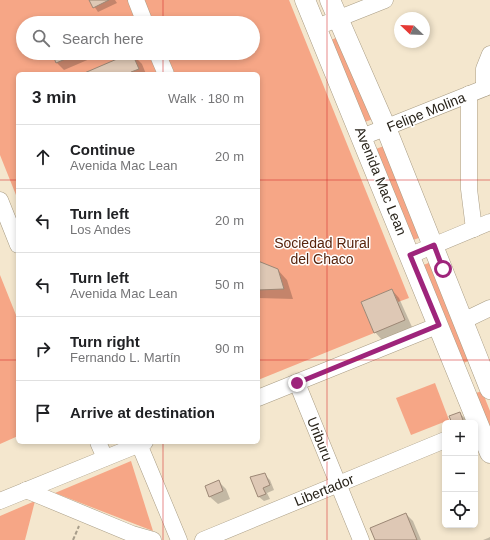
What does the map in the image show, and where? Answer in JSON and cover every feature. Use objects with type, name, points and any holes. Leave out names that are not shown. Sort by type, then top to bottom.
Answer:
[{"type":"main road","name":"Avenida Mac Lean","points":[[305,0],[461,379],[476,420]]},
{"type":"main road","name":"Avenida Mac Lean","points":[[330,0],[386,128],[434,245],[463,321],[486,369],[490,389]]},
{"type":"main road","name":"Avenida Mac Lean","points":[[478,427],[490,452]]},
{"type":"street","points":[[136,0],[142,16]]},
{"type":"street","points":[[317,27],[385,0]]},
{"type":"street","points":[[487,87],[484,69],[490,54]]},
{"type":"street","points":[[160,60],[165,72]]},
{"type":"street","name":"Felipe Molina","points":[[362,137],[487,87]]},
{"type":"street","points":[[469,94],[469,189],[474,229]]},
{"type":"street","points":[[0,200],[16,240]]},
{"type":"street","points":[[410,255],[490,222]]},
{"type":"street","points":[[463,321],[490,308]]},
{"type":"street","points":[[260,397],[439,325]]},
{"type":"street","points":[[461,379],[486,369]]},
{"type":"street","name":"Uriburu","points":[[297,383],[361,540]]},
{"type":"street","name":"Libertador","points":[[203,540],[442,441]]},
{"type":"street","points":[[99,444],[105,458]]},
{"type":"street","points":[[0,501],[140,444]]},
{"type":"street","points":[[142,444],[179,540]]},
{"type":"street","points":[[26,490],[132,534],[153,540]]},
{"type":"green space","name":"Sociedad Rural del Chaco","points":[[0,0],[289,0],[409,298],[398,302],[392,289],[361,302],[374,333],[260,379],[260,72],[16,72],[16,195],[0,155]]},
{"type":"green space","points":[[340,36],[373,119],[362,123],[329,41]]},
{"type":"green space","points":[[384,146],[421,237],[411,241],[373,150]]},
{"type":"green space","points":[[431,262],[471,360],[461,364],[421,266]]},
{"type":"green space","points":[[0,275],[16,315],[16,437],[0,444]]},
{"type":"green space","points":[[435,383],[449,420],[442,420],[442,423],[411,435],[396,398]]},
{"type":"green space","points":[[482,391],[490,411],[490,437],[473,394]]},
{"type":"green space","points":[[131,461],[153,531],[55,493]]},
{"type":"green space","points":[[35,501],[25,540],[0,540],[0,516]]},
{"type":"building","points":[[89,0],[109,0],[93,8]]},
{"type":"building","points":[[55,60],[63,60],[56,63]]},
{"type":"building","points":[[115,60],[135,60],[139,69],[131,72],[87,72]]},
{"type":"building","points":[[260,262],[278,269],[284,289],[260,290]]},
{"type":"building","points":[[392,289],[405,320],[374,333],[361,302]]},
{"type":"building","points":[[460,412],[463,420],[451,420],[449,416]]},
{"type":"building","points":[[265,473],[270,485],[263,488],[266,494],[258,497],[250,477]]},
{"type":"building","points":[[219,480],[223,491],[209,497],[205,486]]},
{"type":"building","points":[[406,513],[417,540],[375,540],[370,528]]},
{"type":"route","points":[[297,383],[439,325],[410,255],[434,245],[443,269]]}]
